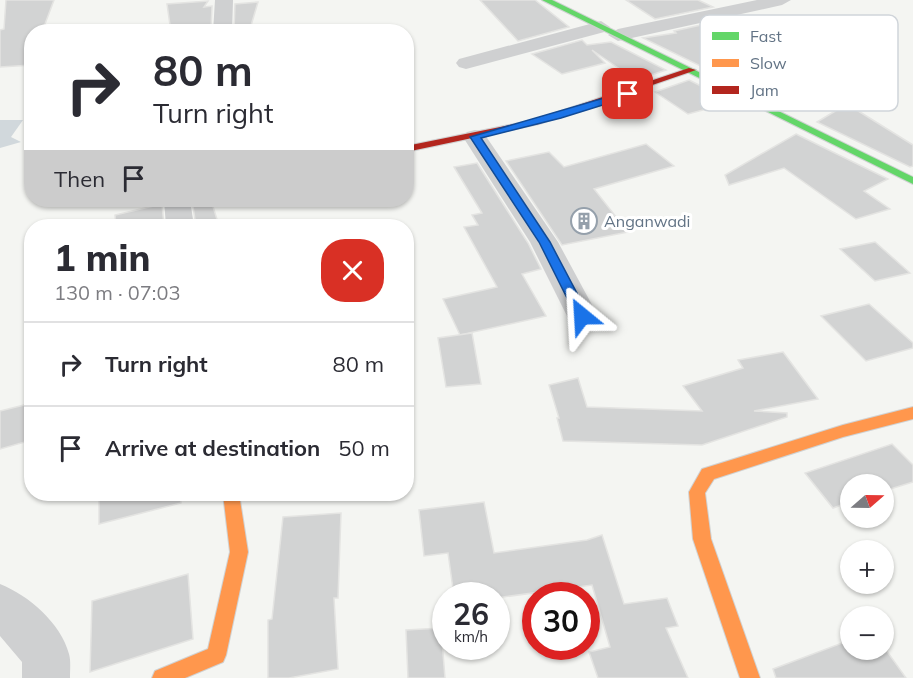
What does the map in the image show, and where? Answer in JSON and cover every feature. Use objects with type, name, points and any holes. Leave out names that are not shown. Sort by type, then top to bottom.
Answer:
[{"type":"street","points":[[223,24],[225,0]]},
{"type":"street","points":[[546,0],[700,74]]},
{"type":"street","points":[[466,63],[609,31],[782,0]]},
{"type":"street","points":[[414,146],[431,140],[475,137],[558,116],[692,70]]},
{"type":"street","points":[[773,111],[913,182]]},
{"type":"street","points":[[475,137],[544,242],[582,316]]},
{"type":"street","points":[[750,678],[702,539],[697,492],[708,474],[843,430],[913,413]]},
{"type":"street","points":[[162,678],[216,655],[239,552],[232,501]]},
{"type":"street","points":[[0,606],[25,627],[46,655],[46,678]]},
{"type":"shaded area","points":[[0,120],[23,120],[11,137],[21,142],[0,148]]},
{"type":"building","points":[[6,0],[54,0],[45,24],[24,24],[24,66],[0,67],[0,30],[4,29]]},
{"type":"building","points":[[480,0],[535,0],[569,27],[518,41]]},
{"type":"building","points":[[626,0],[698,0],[713,7],[655,19]]},
{"type":"building","points":[[208,1],[204,7],[212,6],[211,24],[170,24],[167,4]]},
{"type":"building","points":[[258,2],[251,24],[234,24],[235,4]]},
{"type":"building","points":[[700,25],[700,66],[643,38],[676,33],[674,31]]},
{"type":"building","points":[[582,40],[587,45],[611,42],[666,70],[636,80],[592,50],[605,63],[562,74],[532,54]]},
{"type":"building","points":[[689,80],[700,86],[700,111],[688,114],[655,92]]},
{"type":"building","points":[[835,111],[858,111],[913,145],[913,166],[910,167],[817,122]]},
{"type":"building","points":[[796,134],[888,179],[864,191],[890,209],[856,219],[784,168],[729,185],[725,175]]},
{"type":"building","points":[[646,144],[674,166],[594,189],[628,232],[562,245],[506,161],[549,152],[564,167]]},
{"type":"building","points":[[477,163],[528,243],[541,269],[522,274],[546,316],[460,335],[443,299],[497,287],[464,227],[478,225],[472,215],[482,213],[454,167]]},
{"type":"building","points":[[149,207],[162,207],[163,219],[115,219],[115,215]]},
{"type":"building","points":[[193,207],[213,207],[217,219],[195,219]]},
{"type":"building","points":[[875,242],[910,273],[875,281],[840,249]]},
{"type":"building","points":[[869,304],[913,343],[913,348],[866,361],[821,316]]},
{"type":"building","points":[[472,333],[481,384],[446,387],[438,338]]},
{"type":"building","points":[[783,352],[818,399],[754,411],[787,413],[787,417],[702,445],[563,441],[549,385],[578,378],[587,407],[702,411],[683,386],[743,368],[738,360]]},
{"type":"building","points":[[24,405],[24,442],[0,449],[0,411]]},
{"type":"building","points":[[892,444],[913,465],[913,482],[894,488],[894,474],[840,474],[840,506],[833,508],[805,473]]},
{"type":"building","points":[[99,501],[181,501],[181,503],[99,524]]},
{"type":"building","points":[[484,502],[494,553],[587,540],[602,535],[624,604],[667,598],[678,626],[666,628],[688,678],[598,678],[592,660],[600,660],[600,649],[610,647],[600,613],[600,582],[522,582],[522,594],[510,596],[510,582],[452,582],[448,553],[424,556],[419,510]]},
{"type":"building","points":[[341,513],[338,598],[334,598],[338,669],[289,678],[268,678],[268,620],[272,619],[283,517]]},
{"type":"building","points":[[188,574],[193,639],[90,672],[92,601]]},
{"type":"building","points":[[432,629],[432,660],[444,660],[445,678],[408,678],[406,630]]},
{"type":"building","points":[[840,644],[840,660],[893,660],[906,678],[776,678],[773,669]]},
{"type":"traffic: fast","points":[[546,0],[700,76]]},
{"type":"traffic: fast","points":[[771,111],[913,181]]},
{"type":"traffic: slow","points":[[750,678],[702,539],[697,492],[708,474],[843,431],[913,413]]},
{"type":"traffic: slow","points":[[162,678],[216,655],[239,552],[232,501]]},
{"type":"traffic: jam","points":[[414,147],[536,122],[692,70]]},
{"type":"place","name":"Anganwadi","points":[[584,221]]},
{"type":"route","points":[[582,316],[544,242],[475,137],[558,116],[628,94]]}]
